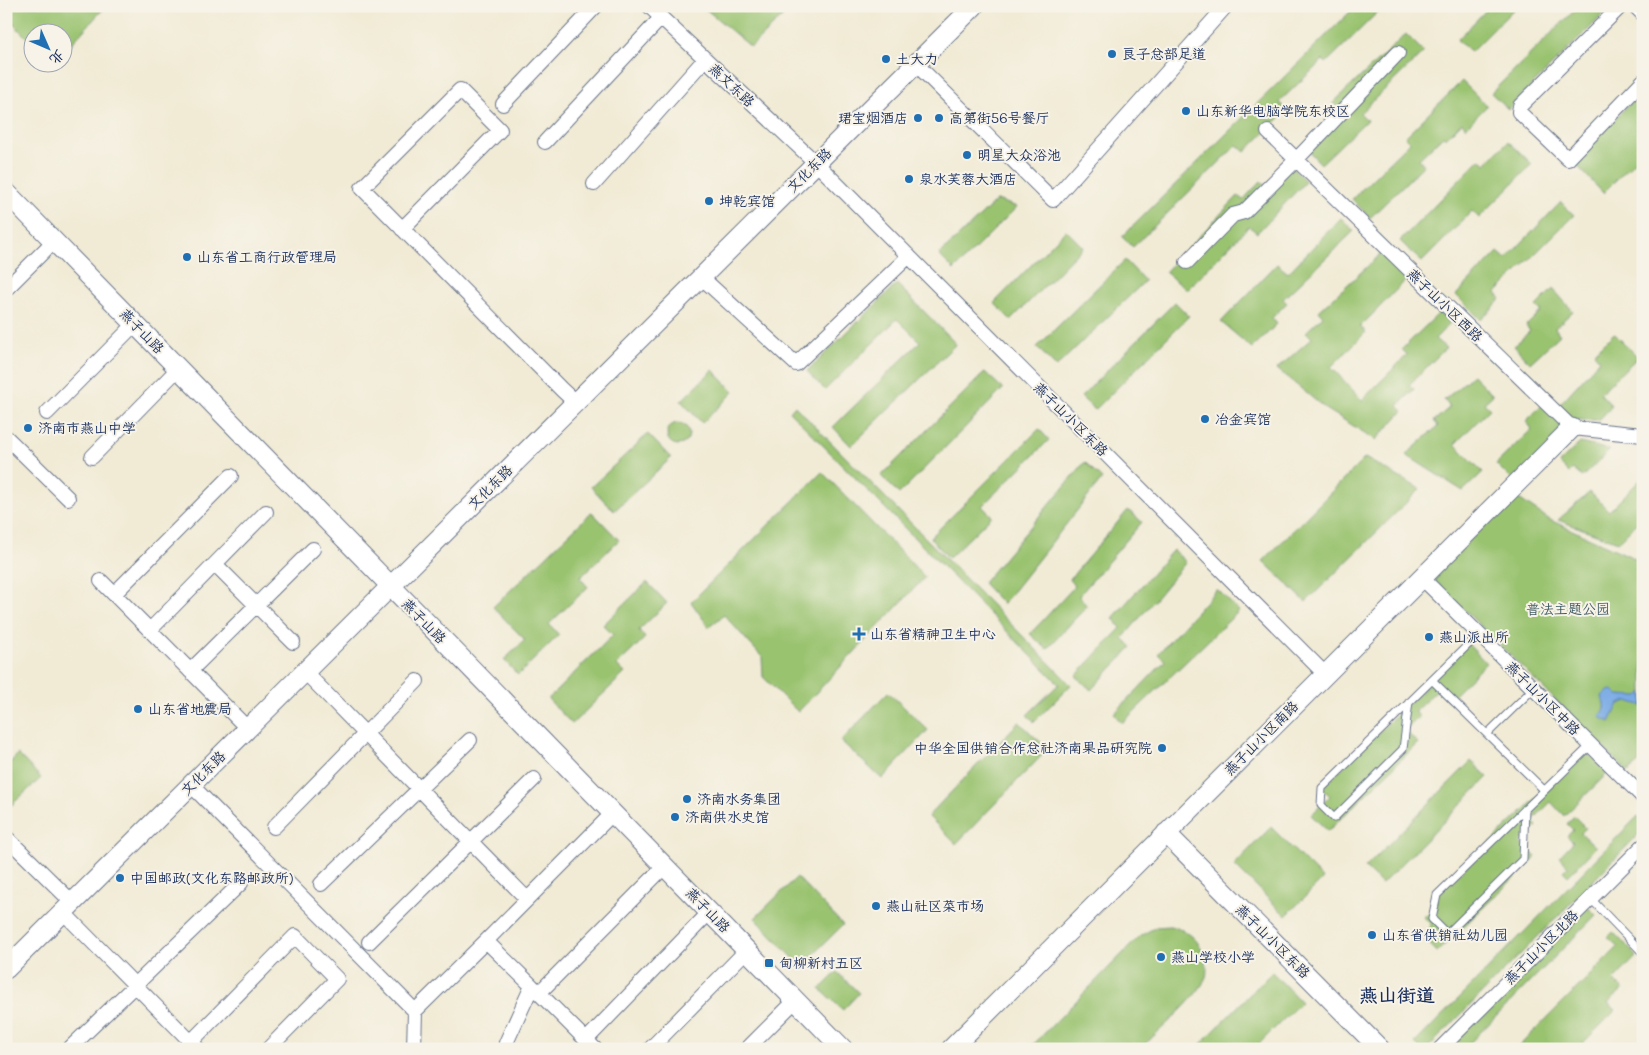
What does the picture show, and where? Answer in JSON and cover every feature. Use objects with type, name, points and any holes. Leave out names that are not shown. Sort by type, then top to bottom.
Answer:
[{"type":"street","points":[[503,104],[596,6]]},
{"type":"street","name":"燕文东路","points":[[649,6],[816,163]]},
{"type":"street","name":"文化东路","points":[[6,969],[974,6]]},
{"type":"street","points":[[916,64],[1053,200],[1226,6]]},
{"type":"street","points":[[1622,6],[1520,106],[1520,112],[1568,159],[1643,82]]},
{"type":"street","points":[[1634,6],[1643,14]]},
{"type":"street","points":[[544,142],[661,18]]},
{"type":"street","points":[[1187,262],[1233,215],[1244,212],[1398,53]]},
{"type":"street","points":[[594,184],[706,59]]},
{"type":"street","points":[[402,229],[500,130],[460,90],[362,188],[402,229],[575,402]]},
{"type":"street","name":"燕子山小区西路","points":[[1268,132],[1572,428]]},
{"type":"street","name":"燕子山小区东路","points":[[816,163],[1325,674]]},
{"type":"street","name":"燕子山路","points":[[6,192],[606,820],[831,1049]]},
{"type":"street","name":"燕子山路","points":[[6,206],[172,376],[843,1049]]},
{"type":"street","points":[[6,289],[47,248]]},
{"type":"street","points":[[701,277],[796,364],[909,256]]},
{"type":"street","points":[[47,413],[128,331]]},
{"type":"street","points":[[92,456],[172,376]]},
{"type":"street","points":[[1572,428],[1643,435]]},
{"type":"street","name":"燕子山小区南路","points":[[951,1049],[1572,428]]},
{"type":"street","points":[[6,438],[68,498]]},
{"type":"street","points":[[114,594],[231,476]]},
{"type":"street","points":[[150,630],[266,512]]},
{"type":"street","points":[[190,671],[313,549]]},
{"type":"street","points":[[215,564],[293,642]]},
{"type":"street","name":"燕子山小区中路","points":[[1422,578],[1643,797]]},
{"type":"street","points":[[101,581],[248,729]]},
{"type":"street","points":[[305,672],[527,899]]},
{"type":"street","points":[[274,827],[417,681]]},
{"type":"street","points":[[321,884],[470,740]]},
{"type":"street","points":[[369,942],[534,779]]},
{"type":"street","points":[[192,785],[415,1011]]},
{"type":"street","points":[[414,1049],[415,1011],[606,820]]},
{"type":"street","name":"燕子山小区东路","points":[[1166,833],[1380,1049]]},
{"type":"street","points":[[6,838],[191,1046],[296,936],[337,979],[268,1049]]},
{"type":"street","name":"燕子山小区北路","points":[[1440,1049],[1643,846]]},
{"type":"street","points":[[506,1049],[506,1043],[535,990],[658,873]]},
{"type":"street","points":[[69,1049],[242,883]]},
{"type":"street","points":[[486,941],[591,1044],[703,919]]},
{"type":"street","points":[[650,1049],[740,956]]},
{"type":"street","points":[[747,1049],[790,1006]]},
{"type":"lane","points":[[1409,702],[1403,749],[1334,818],[1321,805],[1322,788],[1409,702],[1479,634]]},
{"type":"lane","points":[[1432,680],[1544,790]]},
{"type":"lane","points":[[1487,734],[1534,688]]},
{"type":"lane","points":[[1525,809],[1523,859],[1447,934],[1432,919],[1437,895],[1590,745]]},
{"type":"lane","points":[[1590,898],[1643,953]]},
{"type":"green space","points":[[6,6],[106,6],[72,43],[72,22],[22,22],[22,33],[6,17]]},
{"type":"green space","points":[[702,6],[793,6],[751,47]]},
{"type":"green space","points":[[1356,6],[1383,7],[1326,63],[1323,60],[1279,102],[1287,111],[1245,152],[1237,145],[1133,247],[1122,237]]},
{"type":"green space","points":[[1490,6],[1517,6],[1471,52],[1457,40]]},
{"type":"green space","points":[[1579,6],[1612,6],[1508,109],[1491,93]]},
{"type":"green space","points":[[1406,34],[1424,52],[1360,113],[1367,120],[1321,164],[1305,147],[1338,108],[1333,103]]},
{"type":"green space","points":[[1462,81],[1487,106],[1466,127],[1462,122],[1446,138],[1443,136],[1419,159],[1424,165],[1370,218],[1352,199],[1410,142],[1405,137]]},
{"type":"green space","points":[[1643,90],[1643,153],[1603,193],[1573,161]]},
{"type":"green space","points":[[1508,141],[1532,164],[1479,218],[1472,211],[1422,262],[1400,241],[1480,159],[1486,164]]},
{"type":"green space","points":[[1289,164],[1306,181],[1257,233],[1249,226],[1187,290],[1165,272],[1238,196],[1243,200],[1261,181],[1265,186]]},
{"type":"green space","points":[[997,200],[1017,207],[954,270],[939,255]]},
{"type":"green space","points":[[1561,202],[1574,215],[1496,293],[1501,299],[1481,320],[1456,295],[1498,252],[1506,259]]},
{"type":"green space","points":[[1341,218],[1354,231],[1283,299],[1287,303],[1272,318],[1277,324],[1252,348],[1221,322],[1277,264],[1288,273]]},
{"type":"green space","points":[[1066,230],[1083,247],[1011,320],[994,303]]},
{"type":"green space","points":[[1382,253],[1408,278],[1360,327],[1366,332],[1331,367],[1362,400],[1407,355],[1402,349],[1439,313],[1450,323],[1435,339],[1446,348],[1409,385],[1414,389],[1398,406],[1403,411],[1376,440],[1326,409],[1277,369],[1312,338],[1306,332],[1323,316],[1319,311]]},
{"type":"green space","points":[[1125,260],[1145,281],[1056,367],[1037,347]]},
{"type":"green space","points":[[897,284],[956,344],[851,446],[833,427],[920,342],[897,319],[825,390],[807,371]]},
{"type":"green space","points":[[1553,289],[1573,311],[1555,328],[1560,335],[1530,363],[1514,346],[1530,331],[1526,326],[1541,311],[1536,306]]},
{"type":"green space","points":[[1175,302],[1189,316],[1095,410],[1081,397]]},
{"type":"green space","points":[[1614,333],[1638,357],[1600,393],[1612,406],[1599,420],[1573,420],[1559,405],[1600,360],[1594,353]]},
{"type":"green space","points":[[713,370],[734,392],[702,423],[681,401]]},
{"type":"green space","points":[[985,372],[1003,389],[899,494],[881,476]]},
{"type":"green space","points":[[1473,375],[1493,395],[1484,403],[1490,409],[1455,444],[1483,472],[1463,491],[1406,455],[1438,426],[1434,421],[1450,407],[1444,400]]},
{"type":"green space","points":[[1542,405],[1566,430],[1513,481],[1496,464],[1532,429],[1526,421]]},
{"type":"green space","points":[[795,406],[1071,685],[1034,722],[1027,715],[1059,684],[790,412]]},
{"type":"green space","points":[[678,423],[686,426],[689,434],[686,442],[678,445],[670,442],[667,434],[670,426]]},
{"type":"green space","points":[[1039,429],[1049,440],[982,506],[992,516],[949,558],[930,538]]},
{"type":"green space","points":[[648,434],[671,458],[614,511],[591,487]]},
{"type":"green space","points":[[1580,443],[1610,450],[1582,477],[1573,469],[1569,473],[1559,463]]},
{"type":"green space","points":[[1365,458],[1420,489],[1306,602],[1263,561]]},
{"type":"green space","points":[[1085,462],[1102,479],[1003,604],[983,583]]},
{"type":"green space","points":[[822,472],[925,577],[798,712],[763,677],[762,657],[724,615],[709,627],[691,602]]},
{"type":"green space","points":[[1643,477],[1643,516],[1618,542],[1558,520],[1590,492],[1609,511]]},
{"type":"green space","name":"普法主题公园","points":[[1516,497],[1550,520],[1643,562],[1643,759],[1628,772],[1434,580],[1451,557]]},
{"type":"green space","points":[[1128,510],[1142,522],[1079,596],[1087,606],[1047,649],[1030,634],[1075,586],[1069,580]]},
{"type":"green space","points":[[592,512],[619,540],[580,578],[588,587],[549,624],[559,635],[518,675],[504,660],[525,640],[493,607]]},
{"type":"green space","points":[[1173,550],[1186,562],[1123,638],[1132,647],[1091,690],[1076,676],[1121,628],[1113,618]]},
{"type":"green space","points":[[647,582],[667,603],[639,630],[645,638],[617,665],[625,673],[572,724],[548,699],[613,635],[603,625]]},
{"type":"green space","points":[[1217,589],[1239,611],[1122,723],[1114,714],[1165,661],[1158,654]]},
{"type":"green space","points":[[1468,644],[1486,663],[1448,701],[1437,690],[1415,711],[1419,717],[1405,731],[1418,743],[1328,831],[1311,815],[1330,796],[1322,788]]},
{"type":"green space","points":[[888,692],[928,730],[882,779],[841,741]]},
{"type":"green space","points":[[1019,722],[1048,749],[956,844],[928,816]]},
{"type":"green space","points":[[1586,750],[1608,773],[1564,816],[1551,802],[1532,821],[1537,826],[1521,842],[1536,857],[1437,952],[1421,935],[1431,925],[1424,917],[1435,906],[1430,901]]},
{"type":"green space","points":[[18,754],[41,778],[6,810],[6,767]]},
{"type":"green space","points":[[1471,761],[1488,777],[1382,884],[1365,868]]},
{"type":"green space","points":[[1574,816],[1586,828],[1581,833],[1596,847],[1568,876],[1563,871],[1568,866],[1559,857],[1573,842],[1567,836],[1573,830],[1567,824]]},
{"type":"green space","points":[[1638,816],[1643,820],[1643,830],[1427,1049],[1421,1049],[1415,1043]]},
{"type":"green space","points":[[1271,827],[1323,879],[1286,916],[1234,865]]},
{"type":"green space","points":[[797,877],[843,925],[801,966],[755,918]]},
{"type":"green space","points":[[1587,906],[1596,915],[1464,1049],[1447,1049]]},
{"type":"green space","points":[[1170,926],[1190,934],[1197,941],[1206,960],[1206,977],[1187,1004],[1140,1049],[1029,1049],[1140,936],[1156,927]]},
{"type":"green space","points":[[1613,932],[1637,956],[1614,980],[1623,989],[1608,1003],[1616,1010],[1577,1049],[1516,1049],[1618,947],[1608,937]]},
{"type":"green space","points":[[837,972],[859,993],[843,1010],[820,989]]},
{"type":"green space","points":[[1272,972],[1301,1002],[1254,1049],[1196,1049]]},
{"type":"water","points":[[1613,690],[1618,695],[1639,696],[1643,692],[1643,706],[1628,701],[1619,704],[1610,722],[1600,717],[1605,709],[1602,696],[1607,691]]},
{"type":"place","name":"良子总部足道","points":[[1112,54]]},
{"type":"place","name":"土大力","points":[[886,59]]},
{"type":"place","name":"山东新华电脑学院东校区","points":[[1186,111]]},
{"type":"place","name":"珺宝烟酒店","points":[[918,118]]},
{"type":"place","name":"高第街56号餐厅","points":[[939,118]]},
{"type":"place","name":"明星大众浴池","points":[[967,155]]},
{"type":"place","name":"泉水芙蓉大酒店","points":[[909,179]]},
{"type":"place","name":"坤乾宾馆","points":[[709,201]]},
{"type":"place","name":"山东省工商行政管理局","points":[[187,257]]},
{"type":"place","name":"冶金宾馆","points":[[1205,419]]},
{"type":"place","name":"济南市燕山中学","points":[[28,428]]},
{"type":"place","name":"山东省精神卫生中心","points":[[859,634]]},
{"type":"place","name":"燕山派出所","points":[[1429,637]]},
{"type":"place","name":"山东省地震局","points":[[138,709]]},
{"type":"place","name":"中华全国供销合作总社济南果品研究院","points":[[1162,748]]},
{"type":"place","name":"济南水务集团","points":[[687,799]]},
{"type":"place","name":"济南供水史馆","points":[[675,817]]},
{"type":"place","name":"中国邮政(文化东路邮政所)","points":[[120,878]]},
{"type":"place","name":"燕山社区菜市场","points":[[876,906]]},
{"type":"place","name":"山东省供销社幼儿园","points":[[1372,935]]},
{"type":"place","name":"燕山学校小学","points":[[1161,957]]},
{"type":"place","name":"甸柳新村五区","points":[[769,963]]},
{"type":"district","name":"燕山街道","points":[[1397,995]]}]
